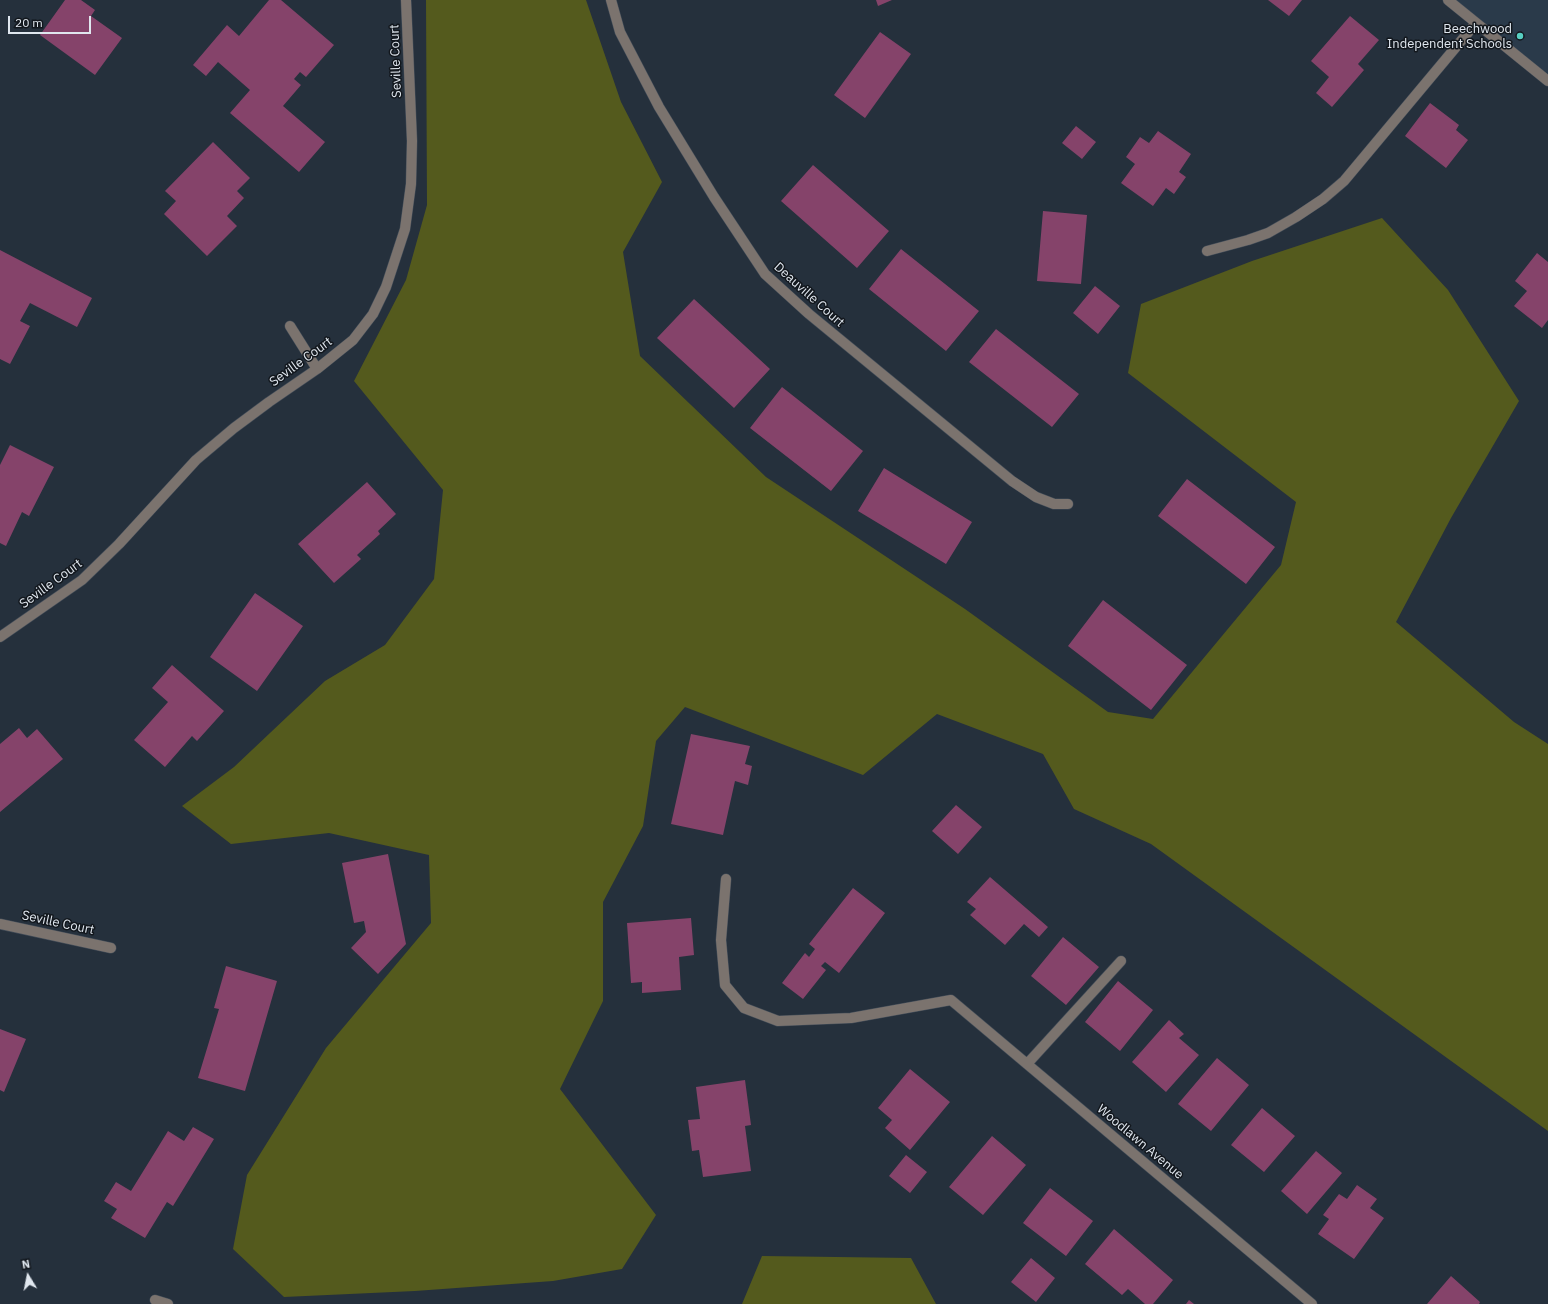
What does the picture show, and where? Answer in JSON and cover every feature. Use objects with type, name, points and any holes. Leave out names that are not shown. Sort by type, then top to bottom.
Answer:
[{"type":"street","name":"Seville Court","points":[[0,637],[82,580],[120,544],[196,460],[261,407],[317,369],[353,340],[373,314],[386,287],[405,229],[411,184],[412,141],[406,0]]},
{"type":"street","name":"Deauville Court","points":[[611,0],[620,32],[659,108],[714,197],[765,274],[809,314],[1012,481],[1036,497],[1054,504],[1068,504]]},
{"type":"street","points":[[1448,0],[1548,81]]},
{"type":"street","points":[[1207,251],[1248,240],[1268,232],[1296,217],[1344,181],[1476,23]]},
{"type":"street","points":[[290,326],[317,369]]},
{"type":"street","name":"Woodlawn Avenue","points":[[726,879],[721,940],[725,985],[744,1008],[778,1022],[851,1018],[951,1000],[1312,1304]]},
{"type":"street","name":"Seville Court","points":[[0,924],[111,948]]},
{"type":"street","points":[[1027,1064],[1121,962]]},
{"type":"street","points":[[155,1300],[168,1304]]},
{"type":"shaded area","name":"Beechwood Independent Schools","points":[[1448,0],[1548,0],[1548,81]]},
{"type":"green space","points":[[426,0],[586,0],[621,102],[662,182],[623,252],[640,356],[766,477],[965,609],[1108,712],[1153,719],[1281,565],[1296,502],[1128,373],[1141,304],[1252,261],[1382,218],[1448,290],[1519,401],[1451,518],[1396,622],[1514,722],[1548,744],[1548,1131],[1151,844],[1074,809],[1043,754],[937,714],[863,775],[685,707],[656,741],[643,826],[603,902],[603,1001],[560,1089],[656,1215],[622,1269],[553,1281],[415,1291],[284,1297],[233,1249],[247,1175],[326,1048],[431,923],[429,855],[329,833],[231,844],[182,806],[234,767],[325,681],[385,645],[434,579],[443,490],[354,381],[406,280],[427,205]]},
{"type":"green space","points":[[762,1256],[911,1258],[936,1304],[742,1304]]},
{"type":"building","points":[[65,0],[81,0],[95,10],[91,16],[122,38],[95,75],[40,35]]},
{"type":"building","points":[[269,0],[281,0],[334,45],[306,77],[300,72],[294,79],[301,85],[283,106],[325,142],[299,172],[230,113],[250,90],[218,62],[206,76],[193,65],[227,25],[239,36]]},
{"type":"building","points":[[876,0],[892,0],[878,6]]},
{"type":"building","points":[[1268,0],[1302,0],[1289,16]]},
{"type":"building","points":[[1350,16],[1379,40],[1358,64],[1364,70],[1332,107],[1316,93],[1329,77],[1311,61]]},
{"type":"building","points":[[880,32],[911,54],[865,118],[834,95]]},
{"type":"building","points":[[1430,103],[1459,125],[1456,130],[1468,140],[1446,168],[1405,136]]},
{"type":"building","points":[[1076,126],[1096,142],[1082,159],[1062,143]]},
{"type":"building","points":[[1158,131],[1191,154],[1179,172],[1186,177],[1174,194],[1166,188],[1153,206],[1121,183],[1135,164],[1126,157],[1140,137],[1149,143]]},
{"type":"building","points":[[213,142],[250,178],[237,191],[244,198],[227,216],[237,226],[207,256],[164,214],[176,201],[165,191]]},
{"type":"building","points":[[813,165],[889,231],[857,268],[781,201]]},
{"type":"building","points":[[1043,211],[1087,215],[1081,284],[1037,281]]},
{"type":"building","points":[[901,249],[979,311],[946,351],[869,289]]},
{"type":"building","points":[[0,250],[92,298],[77,327],[30,303],[20,321],[30,326],[10,364],[0,359]]},
{"type":"building","points":[[1537,253],[1548,262],[1548,320],[1542,328],[1514,306],[1527,291],[1515,281]]},
{"type":"building","points":[[1095,286],[1120,306],[1098,334],[1073,313]]},
{"type":"building","points":[[694,299],[770,369],[734,408],[657,338]]},
{"type":"building","points":[[996,329],[1079,394],[1052,427],[969,362]]},
{"type":"building","points":[[782,387],[863,451],[831,491],[750,428]]},
{"type":"building","points":[[10,445],[54,467],[29,516],[22,512],[6,546],[0,543],[0,465]]},
{"type":"building","points":[[884,468],[972,522],[946,564],[858,511]]},
{"type":"building","points":[[1187,479],[1275,547],[1246,584],[1158,516]]},
{"type":"building","points":[[367,482],[396,514],[378,531],[380,534],[357,555],[361,559],[334,583],[298,544]]},
{"type":"building","points":[[255,593],[303,626],[257,691],[210,657]]},
{"type":"building","points":[[1103,600],[1187,665],[1151,710],[1068,646]]},
{"type":"building","points":[[172,665],[224,711],[197,741],[192,736],[165,767],[134,740],[168,702],[152,688]]},
{"type":"building","points":[[19,728],[27,738],[37,729],[63,759],[0,812],[0,744]]},
{"type":"building","points":[[691,734],[750,746],[745,764],[752,766],[748,785],[735,781],[723,835],[671,824]]},
{"type":"building","points":[[956,805],[982,827],[958,854],[932,831]]},
{"type":"building","points":[[388,854],[406,944],[378,974],[351,948],[366,932],[364,921],[354,923],[342,863]]},
{"type":"building","points":[[990,877],[1048,927],[1039,937],[1024,924],[1005,945],[970,915],[976,909],[967,902]]},
{"type":"building","points":[[853,888],[885,913],[839,973],[825,962],[821,966],[826,970],[803,999],[782,983],[805,953],[809,957],[815,949],[809,944]]},
{"type":"building","points":[[691,918],[694,955],[679,957],[681,990],[642,993],[642,982],[631,983],[627,923]]},
{"type":"building","points":[[1063,937],[1099,967],[1066,1005],[1031,976]]},
{"type":"building","points":[[226,966],[277,981],[245,1091],[198,1078],[219,1009],[214,1008]]},
{"type":"building","points":[[1118,981],[1153,1010],[1120,1051],[1085,1022]]},
{"type":"building","points":[[1169,1020],[1184,1034],[1179,1038],[1199,1055],[1166,1092],[1132,1062]]},
{"type":"building","points":[[0,1029],[26,1039],[4,1092],[0,1090]]},
{"type":"building","points":[[1217,1058],[1249,1085],[1211,1131],[1178,1104]]},
{"type":"building","points":[[910,1069],[950,1102],[910,1150],[885,1128],[892,1120],[878,1108]]},
{"type":"building","points":[[745,1080],[751,1125],[745,1126],[751,1171],[703,1177],[699,1150],[692,1151],[688,1120],[700,1119],[696,1087]]},
{"type":"building","points":[[1262,1108],[1295,1136],[1264,1172],[1231,1145]]},
{"type":"building","points":[[193,1127],[214,1139],[173,1206],[167,1202],[145,1238],[111,1218],[117,1209],[104,1201],[116,1182],[131,1191],[168,1131],[184,1141]]},
{"type":"building","points":[[992,1136],[1026,1165],[983,1215],[949,1187]]},
{"type":"building","points":[[1316,1151],[1342,1173],[1307,1214],[1281,1191]]},
{"type":"building","points":[[906,1155],[927,1172],[910,1193],[889,1176]]},
{"type":"building","points":[[1357,1185],[1377,1199],[1370,1208],[1384,1218],[1354,1259],[1318,1234],[1329,1219],[1323,1215],[1339,1194],[1347,1199]]},
{"type":"building","points":[[1050,1188],[1093,1221],[1066,1256],[1023,1223]]},
{"type":"building","points":[[1114,1229],[1173,1280],[1153,1304],[1145,1304],[1128,1289],[1122,1295],[1085,1264]]},
{"type":"building","points":[[1031,1258],[1055,1278],[1036,1302],[1011,1282]]},
{"type":"building","points":[[1451,1276],[1480,1302],[1479,1304],[1427,1304]]},
{"type":"building","points":[[1189,1300],[1194,1304],[1186,1304]]},
{"type":"place","name":"Beechwood Independent Schools","points":[[1520,36]]}]
